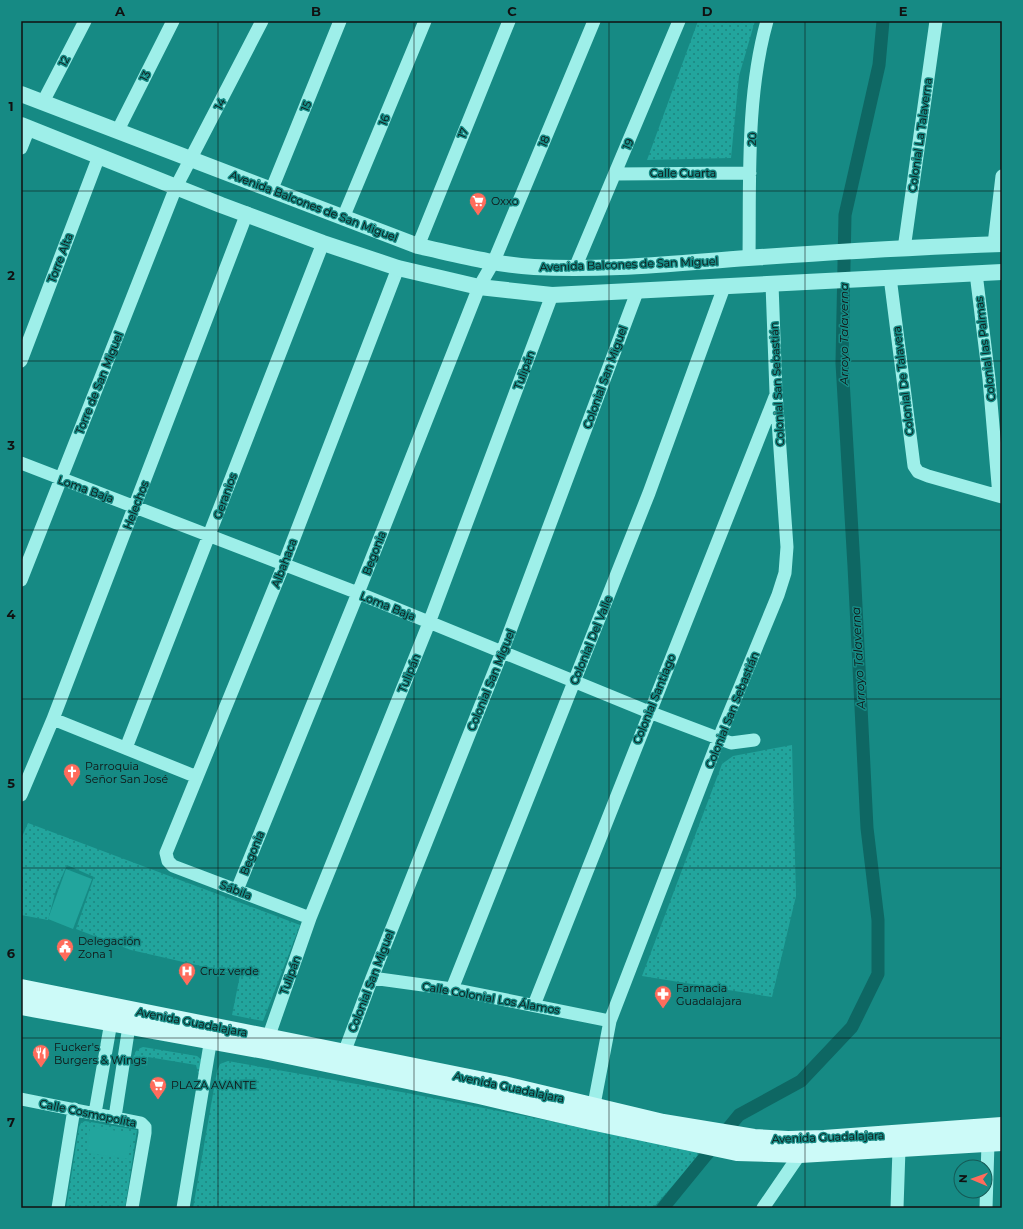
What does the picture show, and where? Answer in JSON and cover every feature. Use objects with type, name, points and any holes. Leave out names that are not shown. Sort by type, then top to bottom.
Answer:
[{"type":"main road","name":"Avenida Guadalajara","points":[[21,988],[129,1026],[212,1033]]},
{"type":"main road","name":"Avenida Guadalajara","points":[[21,1006],[103,1016],[212,1033],[341,1059],[592,1114],[705,1146],[737,1152],[800,1154],[995,1142]]},
{"type":"main road","name":"Avenida Guadalajara","points":[[592,1114],[664,1122],[754,1138],[788,1140],[824,1139],[1002,1126]]},
{"type":"street","name":"12","points":[[43,102],[85,21]]},
{"type":"street","name":"13","points":[[118,130],[173,21]]},
{"type":"street","name":"14","points":[[176,186],[262,21]]},
{"type":"street","name":"15","points":[[271,191],[340,21]]},
{"type":"street","name":"16","points":[[343,218],[425,21]]},
{"type":"street","name":"17","points":[[418,246],[509,21]]},
{"type":"street","name":"18","points":[[494,261],[594,21]]},
{"type":"street","name":"19","points":[[575,268],[616,174],[679,21]]},
{"type":"street","name":"20","points":[[749,258],[750,173],[755,81],[762,39],[768,21]]},
{"type":"street","name":"Colonial La Talaverna","points":[[904,248],[936,21]]},
{"type":"street","name":"Avenida Balcones de San Miguel","points":[[21,94],[418,246],[533,267],[575,268],[674,264],[868,250],[998,244]]},
{"type":"street","points":[[21,148],[25,126],[323,243],[398,268],[479,287],[552,295],[724,288],[883,277],[1002,272]]},
{"type":"street","name":"Torre Alta","points":[[21,360],[99,156]]},
{"type":"street","name":"Calle Cuarta","points":[[616,174],[750,173]]},
{"type":"street","points":[[998,244],[1002,176]]},
{"type":"street","name":"Torre de San Miguel","points":[[21,580],[176,186]]},
{"type":"street","name":"Helechos","points":[[21,795],[53,720],[247,214]]},
{"type":"street","name":"Geranios","points":[[126,748],[210,537],[262,398],[323,243]]},
{"type":"street","name":"Begonia","points":[[237,890],[358,594],[479,287],[494,261]]},
{"type":"street","name":"Albahaca","points":[[166,857],[167,848],[284,564],[398,268]]},
{"type":"street","name":"Colonial las Palmas","points":[[976,273],[989,378],[1000,496]]},
{"type":"street","name":"Colonial De Talavera","points":[[883,277],[914,466],[918,472],[928,476],[1000,496]]},
{"type":"street","name":"Colonial San Sebastián","points":[[592,1114],[610,1021],[719,738],[778,596],[785,573],[787,547],[776,393],[772,284]]},
{"type":"street","name":"Colonial Del Valle","points":[[452,989],[649,493],[724,288]]},
{"type":"street","name":"Colonial San Miguel","points":[[341,1059],[502,652],[637,292]]},
{"type":"street","name":"Tulipán","points":[[266,1044],[310,918],[429,622],[552,295]]},
{"type":"street","name":"Colonial Santiago","points":[[534,1005],[776,393]]},
{"type":"street","name":"Loma Baja","points":[[21,464],[284,564],[649,712],[732,743],[754,740]]},
{"type":"street","points":[[53,720],[197,777]]},
{"type":"street","name":"Sábila","points":[[166,857],[173,866],[310,918]]},
{"type":"street","name":"Calle Colonial Los Álamos","points":[[372,978],[452,989],[610,1021]]},
{"type":"street","points":[[95,1113],[103,1016]]},
{"type":"street","points":[[114,1117],[129,1026]]},
{"type":"street","points":[[183,1208],[212,1033]]},
{"type":"street","name":"Calle Cosmopolita","points":[[21,1099],[135,1120],[141,1123],[144,1127],[132,1208]]},
{"type":"street","points":[[58,1208],[74,1109]]},
{"type":"street","points":[[986,1208],[995,1142]]},
{"type":"street","points":[[897,1208],[898,1149]]},
{"type":"street","points":[[763,1208],[800,1154]]},
{"type":"green space","points":[[698,21],[755,21],[739,76],[731,158],[647,160]]},
{"type":"green space","points":[[792,745],[796,896],[772,997],[642,976],[722,764],[733,756]]},
{"type":"green space","points":[[28,823],[300,925],[263,1021],[232,1015],[240,975],[131,950],[76,929],[94,877],[67,865],[56,890],[48,920],[21,915],[21,839]]},
{"type":"green space","points":[[66,869],[92,879],[73,929],[48,919]]},
{"type":"green space","points":[[143,1047],[197,1056],[203,1061],[203,1073],[198,1073],[196,1065],[148,1057],[147,1066],[133,1064],[135,1053]]},
{"type":"green space","points":[[228,1061],[407,1093],[703,1151],[653,1208],[193,1208],[217,1071],[220,1064]]},
{"type":"green space","points":[[85,1121],[137,1130],[125,1208],[66,1208],[79,1127],[81,1123]]},
{"type":"green space","points":[[90,1127],[132,1133],[128,1159],[87,1153]]},
{"type":"waterway","name":"Arroyo Talaverna","points":[[663,1208],[739,1115],[801,1081],[852,1027],[878,974],[878,920],[867,828],[842,363],[845,215],[879,65],[883,21]]},
{"type":"place","name":"Oxxo","points":[[478,216]]},
{"type":"place","name":"Parroquia Señor San José","points":[[72,787]]},
{"type":"place","name":"Delegación Zona 1","points":[[65,962]]},
{"type":"place","name":"Cruz verde","points":[[187,986]]},
{"type":"place","name":"Farmacia Guadalajara","points":[[663,1009]]},
{"type":"place","name":"Fucker's Burgers & Wings","points":[[41,1068]]},
{"type":"place","name":"PLAZA AVANTE","points":[[158,1100]]}]
